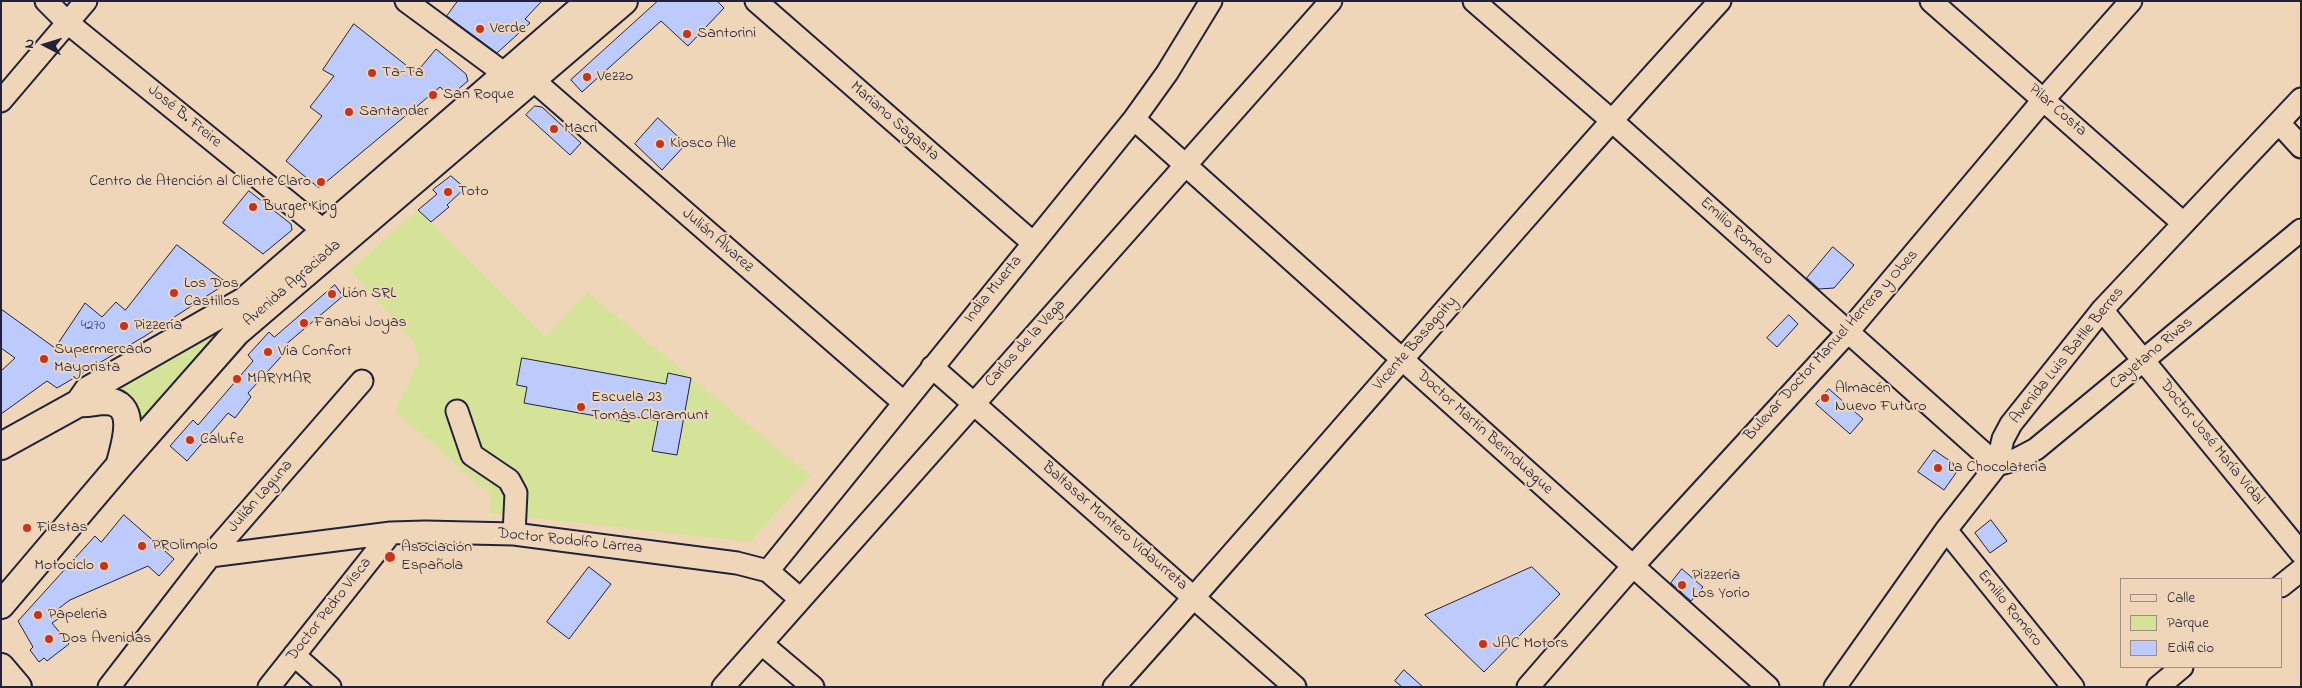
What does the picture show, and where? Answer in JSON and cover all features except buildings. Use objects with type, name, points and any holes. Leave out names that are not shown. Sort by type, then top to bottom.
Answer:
[{"type":"main road","name":"Avenida Agraciada","points":[[79,403],[88,390],[244,301],[590,1]]},
{"type":"main road","name":"Avenida Agraciada","points":[[1,605],[119,466],[237,332],[624,1]]},
{"type":"main road","points":[[1,446],[79,403],[111,402],[117,404],[125,413],[128,426],[119,466]]},
{"type":"main road","points":[[1,667],[18,687]]},
{"type":"street","name":"José B. Freire","points":[[46,1],[68,23],[324,231]]},
{"type":"street","points":[[1,101],[86,1]]},
{"type":"street","points":[[406,1],[505,74]]},
{"type":"street","name":"Mariano Sagasta","points":[[756,1],[1032,242]]},
{"type":"street","name":"India Muerta","points":[[768,571],[1032,242],[1134,119],[1167,73],[1211,1]]},
{"type":"street","name":"Carlos de la Vega","points":[[723,687],[762,644],[799,598],[1331,1]]},
{"type":"street","name":"Emilio Romero","points":[[1474,1],[1611,120],[1996,465]]},
{"type":"street","name":"Vicente Basagoity","points":[[1114,687],[1403,360],[1611,120],[1720,1]]},
{"type":"street","name":"Pilar Costa","points":[[1930,1],[2044,99],[2182,223]]},
{"type":"street","name":"Bulevar Doctor Manuel Herrera y Obes","points":[[1528,687],[1633,566],[1847,333],[2044,99],[2131,1]]},
{"type":"street","name":"Julián Álvarez","points":[[532,79],[903,402]]},
{"type":"street","name":"Avenida Luis Batlle Berres","points":[[1835,687],[1946,530],[1996,465],[2003,439],[2011,424],[2102,310],[2301,99]]},
{"type":"street","name":"Doctor Martín Berinduague","points":[[1134,119],[1768,687]]},
{"type":"street","points":[[2279,123],[2301,147]]},
{"type":"street","name":"Cayetano Rivas","points":[[1996,465],[2036,450],[2301,230]]},
{"type":"street","name":"Doctor José María Vidal","points":[[2102,310],[2301,554]]},
{"type":"street","name":"Baltasar Montero Vidaurreta","points":[[932,368],[1295,687]]},
{"type":"street","name":"Julián Laguna","points":[[109,687],[210,556],[362,381]]},
{"type":"street","points":[[457,411],[472,455],[509,480],[516,493],[514,534]]},
{"type":"street","name":"Emilio Romero","points":[[1946,530],[2072,687]]},
{"type":"street","name":"Doctor Rodolfo Larrea","points":[[210,556],[391,533],[514,534],[737,563],[768,571],[799,598]]},
{"type":"street","name":"Doctor Pedro Visca","points":[[269,687],[391,533]]},
{"type":"street","points":[[2282,585],[2301,570]]},
{"type":"street","points":[[762,644],[813,687]]},
{"type":"street","points":[[294,655],[330,687]]},
{"type":"street","points":[[2158,687],[2181,668]]},
{"type":"green space","points":[[418,210],[546,337],[587,292],[810,475],[750,542],[490,513],[491,495],[395,411],[419,362],[414,342],[350,270]]},
{"type":"green space","points":[[207,335],[210,337],[211,342],[134,435],[115,393],[115,387]]},
{"type":"place","name":"Verde","points":[[480,29]]},
{"type":"place","name":"Santorini","points":[[687,34]]},
{"type":"place","name":"Ta-Ta","points":[[372,73]]},
{"type":"place","name":"Vezzo","points":[[587,77]]},
{"type":"place","name":"San Roque","points":[[433,95]]},
{"type":"place","name":"Santander","points":[[349,112]]},
{"type":"place","name":"Macri","points":[[554,129]]},
{"type":"place","name":"Kiosco Ale","points":[[660,144]]},
{"type":"place","name":"Centro de Atención al Cliente Claro","points":[[321,182]]},
{"type":"place","name":"Toto","points":[[448,192]]},
{"type":"place","name":"Burger King","points":[[253,207]]},
{"type":"place","name":"Los Dos Castillos","points":[[174,293]]},
{"type":"place","name":"Lión SRL","points":[[332,294]]},
{"type":"place","name":"Fanabi Joyas","points":[[304,323]]},
{"type":"place","name":"Pizzería","points":[[124,326]]},
{"type":"place","name":"Via Confort","points":[[268,352]]},
{"type":"place","name":"Supermercado Mayorista","points":[[44,359]]},
{"type":"place","name":"MARYMAR","points":[[237,379]]},
{"type":"place","name":"Almacén Nuevo Futuro","points":[[1825,398]]},
{"type":"place","name":"Escuela 23 Tomás Claramunt","points":[[581,407]]},
{"type":"place","name":"Calufe","points":[[190,440]]},
{"type":"place","name":"La Chocolateria","points":[[1938,468]]},
{"type":"place","name":"Fiestas","points":[[27,528]]},
{"type":"place","name":"PROlimpio","points":[[142,546]]},
{"type":"place","name":"Asociación Española","points":[[390,557]]},
{"type":"place","name":"Motociclo","points":[[104,566]]},
{"type":"place","name":"Pizzería Los Yorio","points":[[1682,585]]},
{"type":"place","name":"Papeleria","points":[[38,615]]},
{"type":"place","name":"Dos Avenidas","points":[[49,639]]},
{"type":"place","name":"JAC Motors","points":[[1483,644]]}]
